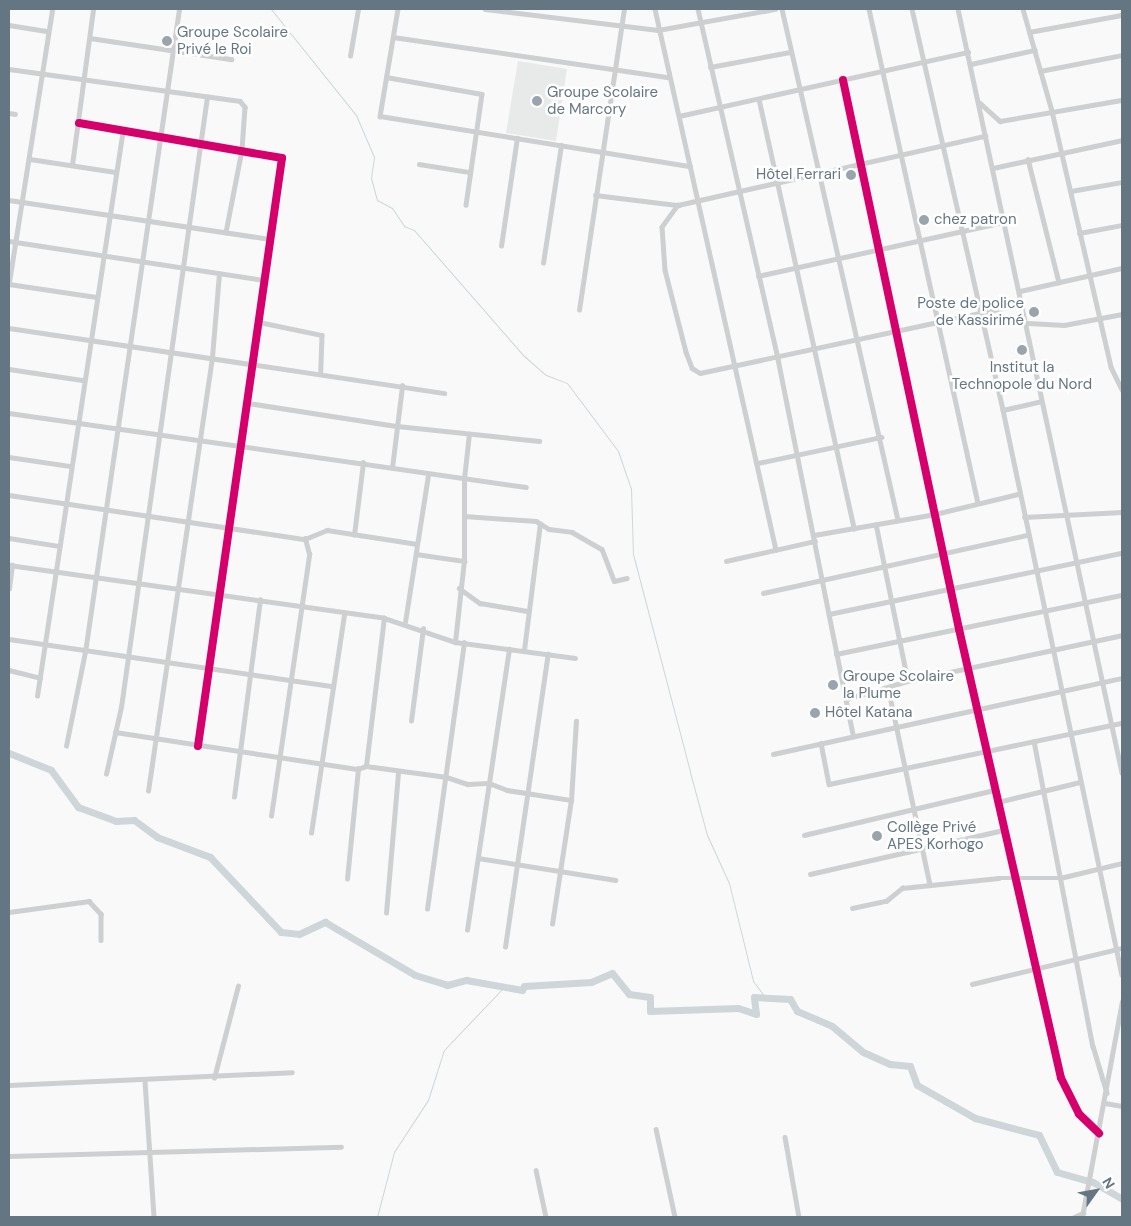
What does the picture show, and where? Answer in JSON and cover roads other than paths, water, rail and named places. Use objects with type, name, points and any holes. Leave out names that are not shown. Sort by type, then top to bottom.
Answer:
[{"type":"street","points":[[52,9],[30,159],[9,283],[96,296]]},
{"type":"street","points":[[72,165],[90,38],[92,9]]},
{"type":"street","points":[[66,746],[85,652],[118,430],[128,344],[162,135],[179,9]]},
{"type":"street","points":[[350,56],[358,9]]},
{"type":"street","points":[[398,9],[380,116],[560,144],[600,154],[690,166]]},
{"type":"street","points":[[485,9],[622,28],[658,30],[775,9]]},
{"type":"street","points":[[579,310],[600,154],[624,9]]},
{"type":"street","points":[[655,9],[668,77],[690,166],[730,359],[736,367],[776,550]]},
{"type":"street","points":[[698,9],[737,192],[778,359],[824,581],[836,654],[853,736]]},
{"type":"street","points":[[782,9],[790,52],[820,173],[856,342],[881,438],[898,520]]},
{"type":"street","points":[[869,9],[922,238],[978,503]]},
{"type":"street","points":[[912,9],[980,315],[1004,410],[1034,573],[1100,870],[1120,948],[1122,975]]},
{"type":"street","points":[[958,9],[1003,222],[1028,323],[1041,401],[1075,565],[1111,726],[1122,765],[1122,773]]},
{"type":"street","points":[[1023,9],[1062,150],[1111,367],[1122,390]]},
{"type":"street","points":[[1029,32],[1122,15]]},
{"type":"street","points":[[9,25],[48,31]]},
{"type":"street","points":[[393,37],[614,72],[668,77]]},
{"type":"street","points":[[90,38],[231,59]]},
{"type":"street","points":[[971,64],[1034,50]]},
{"type":"street","points":[[710,67],[790,52]]},
{"type":"street","points":[[679,116],[968,52]]},
{"type":"street","points":[[1040,71],[1122,55]]},
{"type":"street","points":[[9,69],[240,101],[245,107],[242,150],[226,232]]},
{"type":"street","points":[[386,77],[482,94],[469,172],[466,205]]},
{"type":"street","points":[[843,80],[899,332],[959,629],[979,710],[1004,830],[1018,879],[1061,1078],[1079,1114],[1099,1133]]},
{"type":"street","points":[[106,774],[115,732],[136,583],[161,434],[170,350],[184,268],[207,97]]},
{"type":"street","points":[[759,99],[815,351],[839,446],[854,529]]},
{"type":"street","points":[[979,102],[1000,121],[1122,100]]},
{"type":"street","points":[[9,113],[15,114]]},
{"type":"street","points":[[79,123],[162,135],[282,158],[259,322],[251,362],[248,403],[228,525],[222,594],[198,746]]},
{"type":"street","points":[[37,696],[46,647],[54,572],[90,340],[107,215],[123,129]]},
{"type":"street","points":[[595,195],[678,205],[986,136]]},
{"type":"street","points":[[500,246],[516,138]]},
{"type":"street","points":[[993,168],[1062,150],[1122,140]]},
{"type":"street","points":[[544,263],[560,144]]},
{"type":"street","points":[[30,159],[115,172]]},
{"type":"street","points":[[1028,159],[1059,282]]},
{"type":"street","points":[[419,164],[469,172]]},
{"type":"street","points":[[1071,191],[1122,182]]},
{"type":"street","points":[[9,200],[271,239]]},
{"type":"street","points":[[678,205],[662,227],[664,253],[686,352],[692,368],[700,373],[778,359],[1023,304]]},
{"type":"street","points":[[758,276],[879,247],[1003,222]]},
{"type":"street","points":[[1080,233],[1122,226]]},
{"type":"street","points":[[9,241],[265,280]]},
{"type":"street","points":[[1020,292],[1122,268]]},
{"type":"street","points":[[148,791],[165,663],[212,357],[218,274]]},
{"type":"street","points":[[1028,323],[1046,326],[1122,314]]},
{"type":"street","points":[[259,322],[322,335],[321,373]]},
{"type":"street","points":[[9,328],[251,362],[444,393]]},
{"type":"street","points":[[9,369],[83,380]]},
{"type":"street","points":[[392,468],[402,386]]},
{"type":"street","points":[[1004,410],[1041,401]]},
{"type":"street","points":[[248,403],[397,426],[539,441]]},
{"type":"street","points":[[9,413],[76,425],[240,444],[428,475],[526,487]]},
{"type":"street","points":[[455,642],[459,588],[464,561],[464,479],[469,434]]},
{"type":"street","points":[[758,464],[881,438]]},
{"type":"street","points":[[9,457],[70,466]]},
{"type":"street","points":[[354,536],[363,463]]},
{"type":"street","points":[[405,622],[409,614],[417,544],[428,475]]},
{"type":"street","points":[[726,561],[854,529],[935,514],[1018,494]]},
{"type":"street","points":[[9,495],[65,505],[106,508],[148,518],[228,525],[306,539],[320,530],[417,544]]},
{"type":"street","points":[[1024,516],[1064,512],[1122,512]]},
{"type":"street","points":[[464,516],[540,524],[596,542],[614,581],[627,578]]},
{"type":"street","points":[[524,650],[540,524]]},
{"type":"street","points":[[876,524],[908,681]]},
{"type":"street","points":[[763,592],[824,581],[884,564],[1027,535]]},
{"type":"street","points":[[9,538],[59,546]]},
{"type":"street","points":[[271,816],[282,755],[288,680],[309,554],[306,539]]},
{"type":"street","points":[[829,614],[1075,565],[1122,553]]},
{"type":"street","points":[[416,554],[464,561]]},
{"type":"street","points":[[9,588],[10,565],[95,579],[222,594],[301,609],[384,618],[405,622],[423,629],[431,637],[575,658]]},
{"type":"street","points":[[459,588],[480,603],[528,611]]},
{"type":"street","points":[[836,654],[1122,595]]},
{"type":"street","points":[[234,797],[260,600]]},
{"type":"street","points":[[311,833],[331,686],[344,614]]},
{"type":"street","points":[[409,614],[412,625]]},
{"type":"street","points":[[366,766],[384,618]]},
{"type":"street","points":[[411,721],[423,629]]},
{"type":"street","points":[[846,699],[908,681],[969,671],[1122,635]]},
{"type":"street","points":[[9,639],[46,647],[331,686]]},
{"type":"street","points":[[428,909],[464,643]]},
{"type":"street","points":[[467,930],[508,649]]},
{"type":"street","points":[[504,947],[548,654]]},
{"type":"street","points":[[9,670],[40,678]]},
{"type":"street","points":[[773,754],[1122,678]]},
{"type":"street","points":[[888,687],[916,808],[930,885]]},
{"type":"street","points":[[552,924],[557,871],[571,800],[576,722]]},
{"type":"street","points":[[821,743],[829,784],[1122,723]]},
{"type":"street","points":[[115,732],[155,737],[198,746],[239,749],[320,760],[358,769],[366,766],[398,772],[446,777],[468,784],[489,783],[571,800]]},
{"type":"street","points":[[1034,741],[1042,791],[1093,1046],[1107,1094]]},
{"type":"street","points":[[346,879],[358,769]]},
{"type":"street","points":[[386,913],[398,772]]},
{"type":"street","points":[[998,802],[1080,782]]},
{"type":"street","points":[[804,835],[995,790]]},
{"type":"street","points":[[810,874],[1004,830]]},
{"type":"street","points":[[478,858],[615,880]]},
{"type":"street","points":[[852,908],[886,901],[902,888],[1018,879],[1060,878],[1100,870],[1122,863]]},
{"type":"street","points":[[9,912],[89,902],[102,914],[101,940]]},
{"type":"street","points":[[972,984],[1037,970],[1120,948]]},
{"type":"street","points":[[214,1078],[238,986]]},
{"type":"street","points":[[1074,1217],[1082,1215],[1087,1181],[1107,1094],[1122,1002]]},
{"type":"street","points":[[9,1085],[214,1078],[292,1072]]},
{"type":"street","points":[[145,1081],[154,1217]]},
{"type":"street","points":[[1105,1103],[1122,1106]]},
{"type":"street","points":[[656,1129],[675,1217]]},
{"type":"street","points":[[785,1137],[799,1217]]},
{"type":"street","points":[[9,1156],[151,1150],[341,1147]]},
{"type":"street","points":[[536,1170],[546,1217]]},
{"type":"waterway","points":[[271,9],[356,115],[374,157],[371,178],[377,200],[392,208],[404,226],[414,230],[524,356],[546,375],[567,383],[618,451],[631,488],[633,554],[690,772],[707,835],[729,883],[753,981],[765,997]]},
{"type":"waterway","points":[[9,753],[51,770],[78,807],[116,821],[134,820],[157,837],[210,857],[281,932],[299,934],[325,922],[415,975],[447,985],[466,980],[522,990],[524,986],[591,982],[612,973],[629,994],[650,997],[650,1011],[738,1008],[756,1014],[754,997],[790,999],[797,1011],[832,1026],[863,1052],[890,1064],[910,1066],[917,1085],[975,1118],[1039,1135],[1057,1172],[1093,1182],[1122,1199]]},
{"type":"waterway","points":[[377,1217],[394,1152],[428,1100],[444,1050],[503,988]]},
{"type":"place","name":"Groupe Scolaire Privé le Roi","points":[[167,41]]},
{"type":"place","name":"Groupe Scolaire de Marcory","points":[[537,101]]},
{"type":"place","name":"Hôtel Ferrari","points":[[851,175]]},
{"type":"place","name":"chez patron","points":[[924,220]]},
{"type":"place","name":"Poste de police de Kassirimé","points":[[1034,312]]},
{"type":"place","name":"Institut la Technopole du Nord","points":[[1022,350]]},
{"type":"place","name":"Groupe Scolaire la Plume","points":[[833,685]]},
{"type":"place","name":"Hôtel Katana","points":[[815,713]]},
{"type":"place","name":"Collège Privé APES Korhogo","points":[[877,836]]}]
